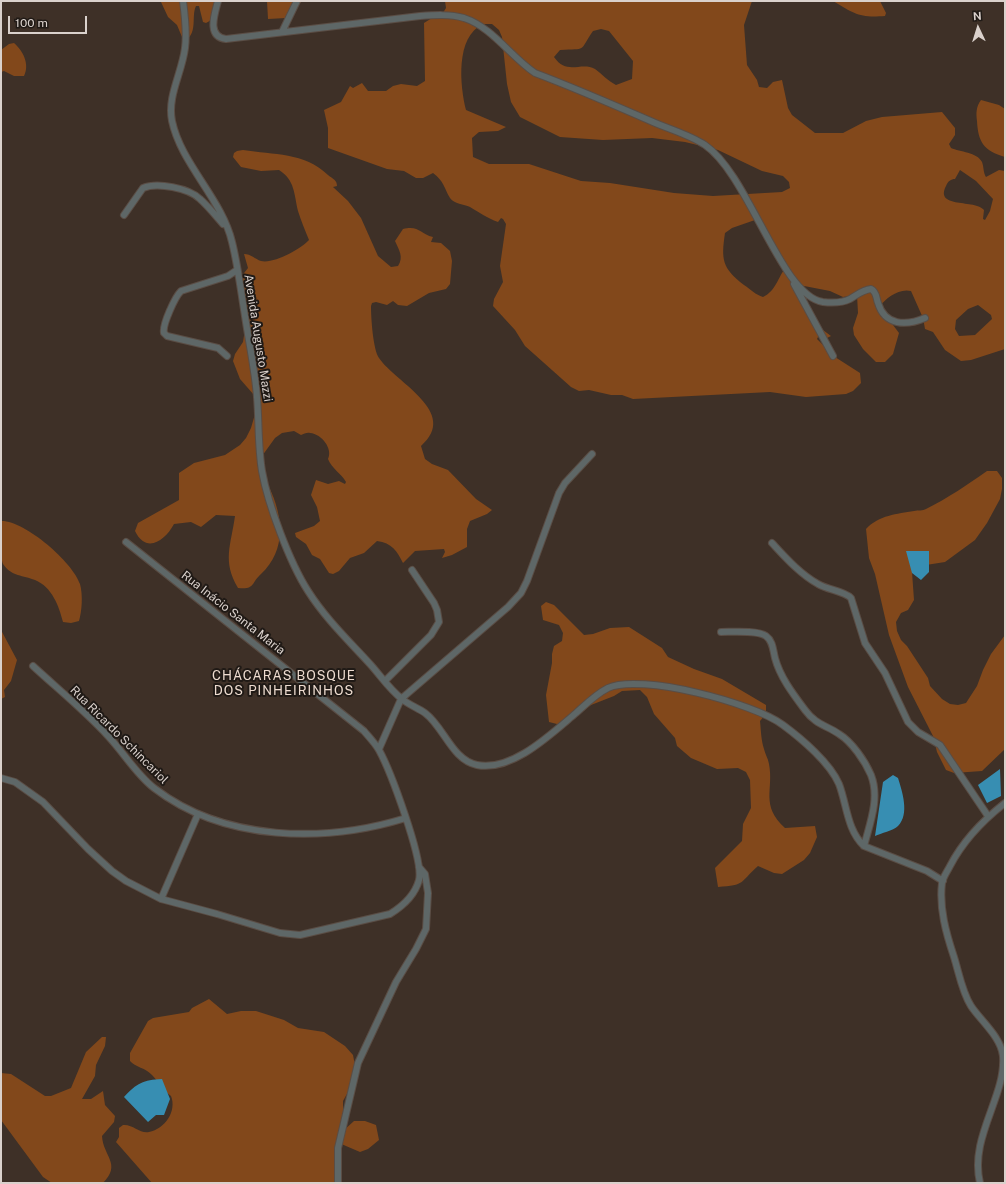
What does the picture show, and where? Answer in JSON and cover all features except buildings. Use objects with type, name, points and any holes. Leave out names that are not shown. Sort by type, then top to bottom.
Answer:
[{"type":"street","name":"Avenida Augusto Mazzi","points":[[183,1],[186,44],[182,67],[171,101],[172,122],[181,144],[228,230],[232,242],[254,372],[262,473],[265,486],[282,534],[308,591],[322,610],[401,699],[430,717],[438,725],[458,754],[466,761],[483,766],[501,763],[520,756],[556,729],[595,696],[614,686],[624,683],[691,692],[728,700],[782,724],[803,742],[830,770],[837,780],[851,827],[858,841],[864,846]]},
{"type":"street","points":[[218,1],[213,25],[215,33],[222,38],[420,16],[450,15],[474,22],[535,73],[616,106],[705,145],[731,172],[833,356]]},
{"type":"street","points":[[282,32],[297,1]]},
{"type":"street","points":[[124,215],[143,188],[154,185],[164,186],[185,191],[200,198],[228,230]]},
{"type":"street","points":[[227,356],[218,348],[167,336],[164,334],[163,328],[176,298],[181,291],[228,276],[237,270]]},
{"type":"street","points":[[792,281],[812,299],[821,302],[848,300],[863,290],[872,289],[875,292],[882,311],[892,322],[909,324],[925,318]]},
{"type":"street","points":[[379,749],[401,699],[517,598],[527,581],[536,560],[559,493],[574,471],[592,454]]},
{"type":"street","name":"Rua Inácio Santa Maria","points":[[126,542],[364,731],[379,749],[406,818],[419,867]]},
{"type":"street","points":[[772,542],[810,578],[832,591],[845,594],[851,598],[865,644],[885,674],[908,722],[918,732],[940,745],[988,816]]},
{"type":"street","points":[[385,681],[431,636],[439,622],[437,610],[412,570]]},
{"type":"street","points":[[721,632],[755,633],[767,637],[772,644],[782,676],[805,711],[816,722],[841,735],[851,744],[867,767],[873,783],[875,795],[873,811],[864,846],[927,871],[943,881]]},
{"type":"street","name":"Rua Ricardo Schincariol","points":[[33,666],[108,736],[136,770],[153,787],[175,802],[198,814],[241,827],[310,834],[359,828],[406,818]]},
{"type":"street","points":[[1,778],[15,782],[43,802],[88,849],[112,871],[126,881],[161,899],[280,933],[309,934],[390,914],[400,908],[415,889],[419,879],[419,867]]},
{"type":"street","points":[[980,1183],[977,1165],[979,1151],[1000,1087],[1004,1058],[995,1038],[970,1004],[961,979],[944,922],[942,903],[943,881],[965,842],[988,816],[1005,803]]},
{"type":"street","points":[[161,899],[198,814]]},
{"type":"street","points":[[338,1183],[338,1148],[358,1063],[396,982],[426,929],[428,893],[425,874],[419,867]]},
{"type":"shaded area","points":[[159,1],[217,1],[214,14],[209,22],[206,23],[203,22],[199,6],[196,6],[192,33],[186,40],[182,37],[177,25],[168,17],[161,2]]},
{"type":"shaded area","points":[[267,1],[302,1],[286,18],[268,19]]},
{"type":"shaded area","points":[[445,1],[752,1],[744,25],[747,65],[757,80],[759,87],[767,88],[773,82],[782,80],[788,108],[792,115],[815,133],[843,133],[866,121],[882,117],[942,112],[955,128],[955,135],[949,144],[951,148],[972,154],[980,159],[986,177],[999,170],[1005,171],[1005,349],[971,360],[961,361],[945,350],[933,332],[925,329],[923,318],[911,291],[906,290],[893,294],[879,307],[881,317],[887,317],[899,333],[893,354],[885,362],[876,362],[863,349],[854,335],[853,328],[858,313],[857,295],[843,297],[830,291],[799,285],[797,286],[819,327],[831,336],[827,338],[818,337],[817,339],[835,357],[860,373],[861,383],[853,391],[846,394],[806,397],[770,392],[633,399],[622,395],[611,395],[589,390],[579,391],[571,387],[525,346],[515,330],[493,306],[494,299],[503,282],[500,266],[506,224],[503,219],[501,218],[498,222],[470,207],[454,202],[450,198],[442,182],[433,173],[423,178],[416,178],[404,171],[387,169],[328,148],[328,128],[324,110],[341,102],[350,86],[353,88],[362,83],[368,91],[386,91],[393,86],[401,84],[417,86],[425,81],[424,23],[432,18],[441,16],[446,8]],"holes":[[[483,24],[492,24],[499,30],[502,37],[507,84],[511,102],[520,117],[560,137],[603,140],[652,138],[685,142],[718,150],[762,171],[783,176],[789,182],[790,188],[782,192],[713,196],[674,193],[610,183],[581,181],[529,164],[489,164],[473,157],[472,138],[479,132],[498,131],[506,127],[466,110],[462,88],[462,63],[464,51],[474,30]],[[601,29],[609,31],[633,61],[632,79],[616,85],[610,82],[595,69],[585,66],[564,66],[554,57],[560,50],[581,48],[593,31]],[[960,170],[976,181],[993,199],[990,211],[985,220],[983,219],[984,210],[980,207],[951,201],[946,198],[944,193],[947,184],[952,179],[955,179]],[[755,220],[776,252],[783,258],[786,267],[774,288],[763,297],[744,285],[731,274],[727,268],[723,257],[725,233],[732,228]],[[978,305],[991,315],[992,319],[975,335],[959,336],[955,329],[956,320],[968,309]]]},
{"type":"shaded area","points":[[833,1],[880,1],[886,13],[885,16],[863,16],[852,12]]},
{"type":"shaded area","points":[[14,43],[25,58],[26,71],[24,76],[14,76],[4,71],[1,72],[1,50],[9,44]]},
{"type":"shaded area","points":[[981,100],[999,105],[1005,109],[1005,157],[987,149],[981,140],[978,128],[977,108]]},
{"type":"shaded area","points":[[243,150],[299,158],[319,168],[333,179],[337,186],[333,187],[348,201],[361,218],[378,256],[391,267],[398,266],[401,260],[395,241],[403,229],[413,228],[419,230],[433,237],[431,242],[441,243],[450,251],[452,261],[450,284],[446,289],[429,293],[407,306],[398,305],[393,301],[387,305],[376,302],[372,303],[371,318],[374,341],[379,358],[387,368],[421,399],[429,410],[433,421],[431,433],[421,446],[425,459],[432,464],[448,470],[476,499],[492,510],[487,514],[470,521],[467,529],[467,547],[452,555],[442,558],[445,552],[444,549],[415,551],[403,563],[393,548],[387,544],[377,541],[364,553],[350,558],[339,571],[333,574],[329,573],[320,559],[312,555],[306,544],[296,537],[295,533],[314,526],[320,521],[317,507],[311,495],[316,480],[328,484],[339,481],[345,484],[346,482],[328,459],[328,447],[319,436],[308,433],[301,435],[294,431],[282,433],[275,438],[257,463],[274,498],[280,532],[279,544],[269,565],[250,587],[238,588],[230,569],[229,553],[235,516],[216,515],[201,527],[191,522],[174,524],[166,536],[161,540],[150,543],[144,542],[139,538],[135,531],[138,523],[179,500],[179,473],[194,463],[225,455],[240,445],[246,438],[251,428],[255,414],[254,395],[240,379],[233,361],[235,354],[243,342],[246,323],[247,302],[241,290],[241,277],[248,268],[244,254],[261,261],[273,260],[287,255],[309,240],[298,211],[293,188],[288,178],[279,170],[261,171],[241,167],[233,157],[234,153]]},
{"type":"shaded area","points":[[987,471],[997,471],[1002,478],[1002,489],[1000,499],[987,523],[975,540],[945,562],[926,565],[912,572],[914,600],[908,610],[901,613],[896,622],[897,631],[901,640],[907,646],[928,678],[930,686],[942,699],[950,704],[958,705],[966,703],[977,686],[991,654],[1005,635],[1005,749],[982,771],[954,773],[946,770],[937,752],[933,736],[908,687],[889,635],[875,574],[869,558],[866,529],[871,524],[888,516],[925,510],[950,496]]},
{"type":"shaded area","points":[[1,521],[22,527],[34,535],[58,554],[76,575],[82,593],[79,621],[71,623],[63,622],[57,604],[46,587],[35,580],[18,575],[6,568],[2,560]]},
{"type":"shaded area","points":[[546,602],[554,605],[584,635],[593,634],[610,628],[629,627],[662,648],[668,657],[694,669],[722,679],[766,705],[766,714],[760,721],[762,742],[769,764],[770,804],[777,820],[785,828],[815,826],[817,837],[810,853],[804,860],[782,874],[774,873],[758,866],[738,884],[718,887],[715,868],[742,841],[743,824],[751,808],[750,780],[746,772],[738,768],[717,769],[691,758],[677,746],[675,738],[654,714],[647,697],[640,690],[622,691],[614,696],[591,705],[567,724],[549,722],[546,695],[552,663],[552,654],[554,646],[562,641],[563,633],[559,625],[543,620],[541,606]]},
{"type":"shaded area","points":[[1,630],[17,660],[11,681],[4,690],[5,697],[1,699]]},
{"type":"shaded area","points":[[209,999],[227,1014],[241,1011],[256,1011],[284,1020],[298,1028],[324,1032],[345,1046],[353,1055],[357,1076],[343,1101],[343,1131],[354,1121],[365,1121],[376,1125],[379,1140],[368,1149],[360,1152],[339,1143],[335,1144],[336,1183],[152,1183],[116,1142],[119,1137],[119,1128],[123,1125],[130,1126],[143,1132],[149,1132],[165,1123],[171,1113],[171,1096],[150,1073],[130,1061],[130,1053],[148,1021],[153,1018],[189,1012],[192,1008]]},
{"type":"shaded area","points":[[102,1037],[106,1037],[105,1046],[96,1065],[95,1076],[82,1099],[91,1099],[103,1091],[105,1105],[115,1116],[114,1122],[102,1136],[105,1149],[110,1160],[111,1170],[103,1183],[52,1183],[43,1177],[1,1120],[1,1073],[11,1074],[45,1096],[51,1096],[71,1088],[86,1052]]},
{"type":"water","points":[[906,551],[929,551],[929,572],[921,580],[912,573]]},
{"type":"water","points":[[1000,769],[1001,796],[987,803],[978,785]]},
{"type":"water","points":[[893,775],[898,778],[904,802],[904,815],[902,821],[896,828],[875,836],[883,782]]},
{"type":"water","points":[[162,1079],[170,1099],[164,1115],[156,1115],[148,1122],[124,1097],[133,1088],[145,1081]]},
{"type":"district","name":"CHÁCARAS BOSQUE DOS PINHEIRINHOS","points":[[284,684]]}]
